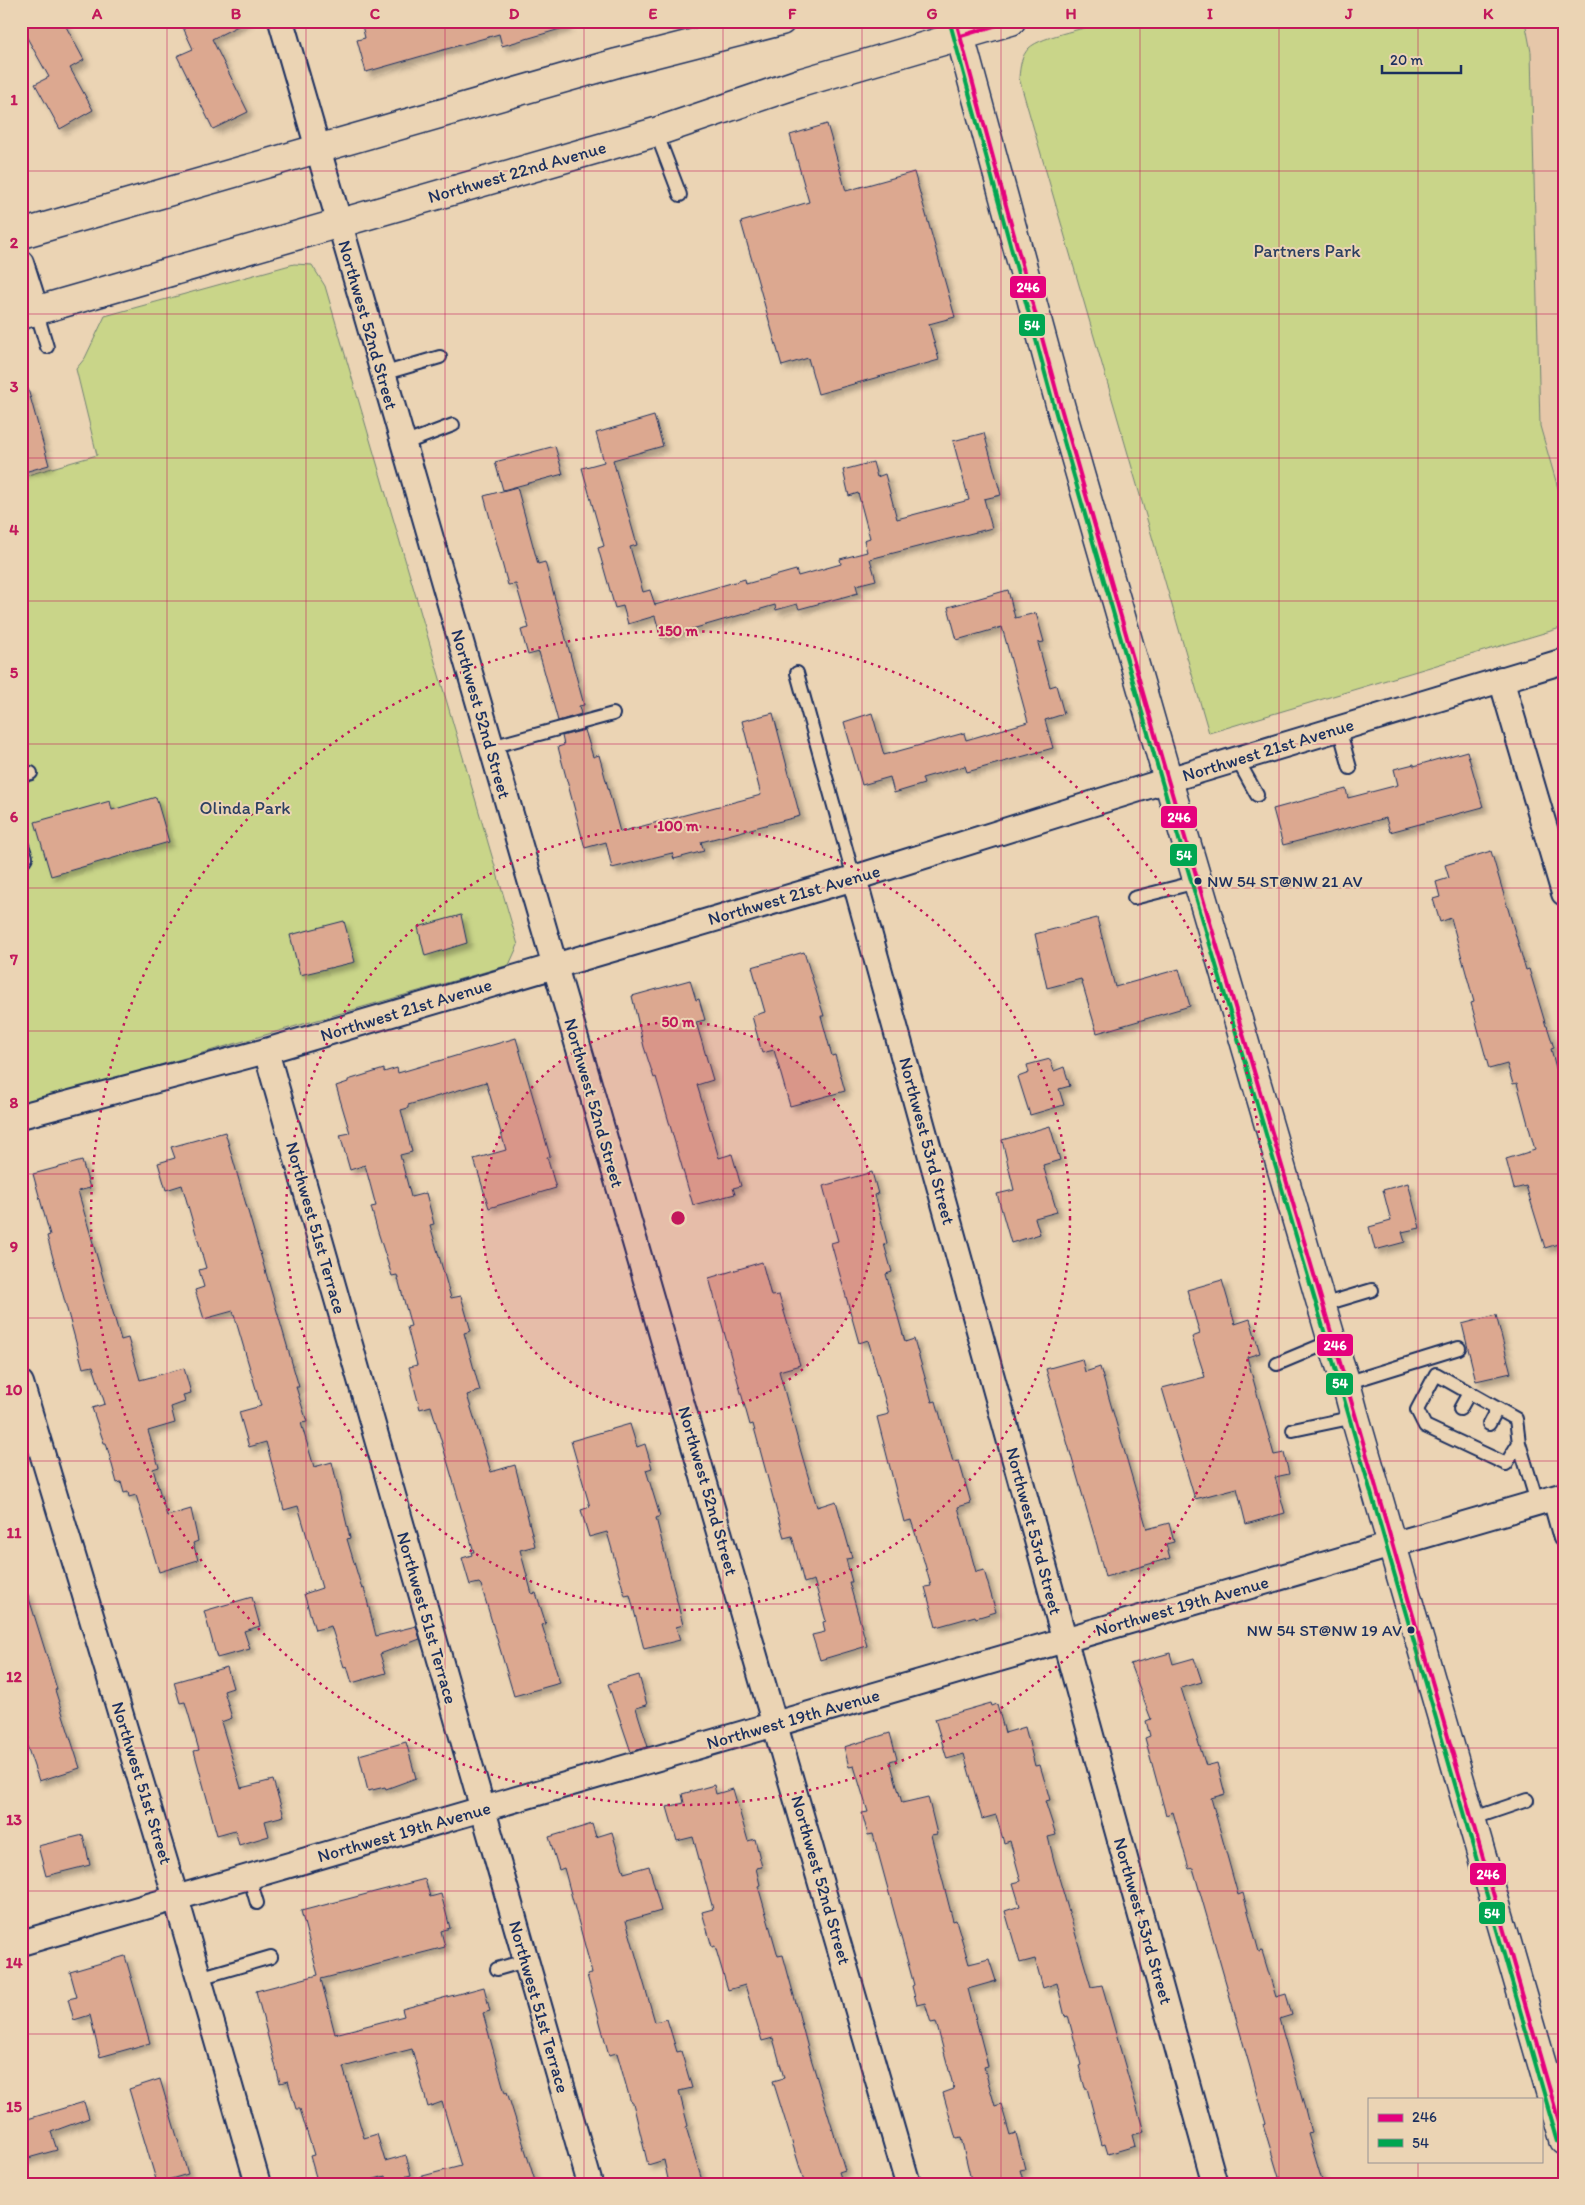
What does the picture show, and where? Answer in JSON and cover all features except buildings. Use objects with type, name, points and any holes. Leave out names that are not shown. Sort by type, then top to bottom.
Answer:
[{"type":"main road","points":[[21,234],[617,64],[781,21]]},
{"type":"main road","name":"Northwest 22nd Avenue","points":[[29,312],[656,132],[959,28],[1011,21]]},
{"type":"main road","points":[[959,28],[1061,408],[1168,780],[1332,1341],[1346,1383],[1354,1417],[1471,1819],[1562,2125]]},
{"type":"street","name":"Northwest 52nd Street","points":[[281,21],[908,2184]]},
{"type":"street","points":[[21,263],[29,312]]},
{"type":"street","name":"Northwest 21st Avenue","points":[[21,1116],[266,1051],[854,878],[1168,780],[1564,661]]},
{"type":"street","points":[[1501,679],[1564,894]]},
{"type":"street","name":"Northwest 53rd Street","points":[[854,878],[1215,2184]]},
{"type":"street","name":"Northwest 51st Terrace","points":[[266,1051],[590,2184]]},
{"type":"street","name":"Northwest 51st Street","points":[[21,1383],[176,1898],[258,2184]]},
{"type":"street","name":"Northwest 19th Avenue","points":[[21,1943],[1550,1499]]},
{"type":"lane","points":[[656,132],[680,196]]},
{"type":"lane","points":[[29,312],[46,347]]},
{"type":"lane","points":[[382,374],[440,357]]},
{"type":"lane","points":[[403,444],[453,425]]},
{"type":"lane","points":[[796,673],[854,878]]},
{"type":"lane","points":[[491,747],[613,714]]},
{"type":"lane","points":[[1339,728],[1350,768]]},
{"type":"lane","points":[[1237,759],[1257,795]]},
{"type":"lane","points":[[21,842],[26,857],[21,865]]},
{"type":"lane","points":[[1134,898],[1198,882]]},
{"type":"lane","points":[[1322,1305],[1372,1290]]},
{"type":"lane","points":[[1277,1364],[1332,1341]]},
{"type":"lane","points":[[1346,1383],[1459,1348]]},
{"type":"lane","points":[[1422,1361],[1436,1374],[1516,1420],[1519,1443],[1550,1499],[1560,1539]]},
{"type":"lane","points":[[1436,1374],[1418,1410],[1425,1426],[1447,1431],[1506,1464],[1519,1443]]},
{"type":"lane","points":[[1460,1409],[1469,1393]]},
{"type":"lane","points":[[1488,1424],[1497,1409]]},
{"type":"lane","points":[[1293,1430],[1354,1417]]},
{"type":"lane","points":[[1471,1819],[1526,1800]]},
{"type":"lane","points":[[250,1876],[257,1903]]},
{"type":"lane","points":[[199,1978],[271,1957]]},
{"type":"lane","points":[[497,1969],[526,1961]]},
{"type":"shaded area","points":[[1525,21],[1564,21],[1564,509],[1540,426],[1531,52]]},
{"type":"green space","name":"Partners Park","points":[[1111,21],[1525,21],[1531,52],[1540,426],[1564,509],[1564,627],[1209,733],[1019,78],[1020,66],[1024,55],[1035,44],[1055,36]]},
{"type":"green space","name":"Olinda Park","points":[[294,264],[312,265],[325,286],[518,945],[509,965],[21,1105],[21,477],[97,455],[76,369],[85,358],[105,316]]},
{"type":"transit line","name":"246","points":[[956,21],[1061,408],[1168,780],[1346,1383],[1564,2139]]},
{"type":"transit line","name":"246","points":[[961,36],[1010,21]]},
{"type":"transit line","name":"54","points":[[950,23],[1055,410],[1162,782],[1340,1385],[1558,2142]]},
{"type":"place","name":"NW 54 ST@NW 21 AV","points":[[1198,881]]},
{"type":"place","name":"NW 54 ST@NW 19 AV","points":[[1411,1630]]}]
